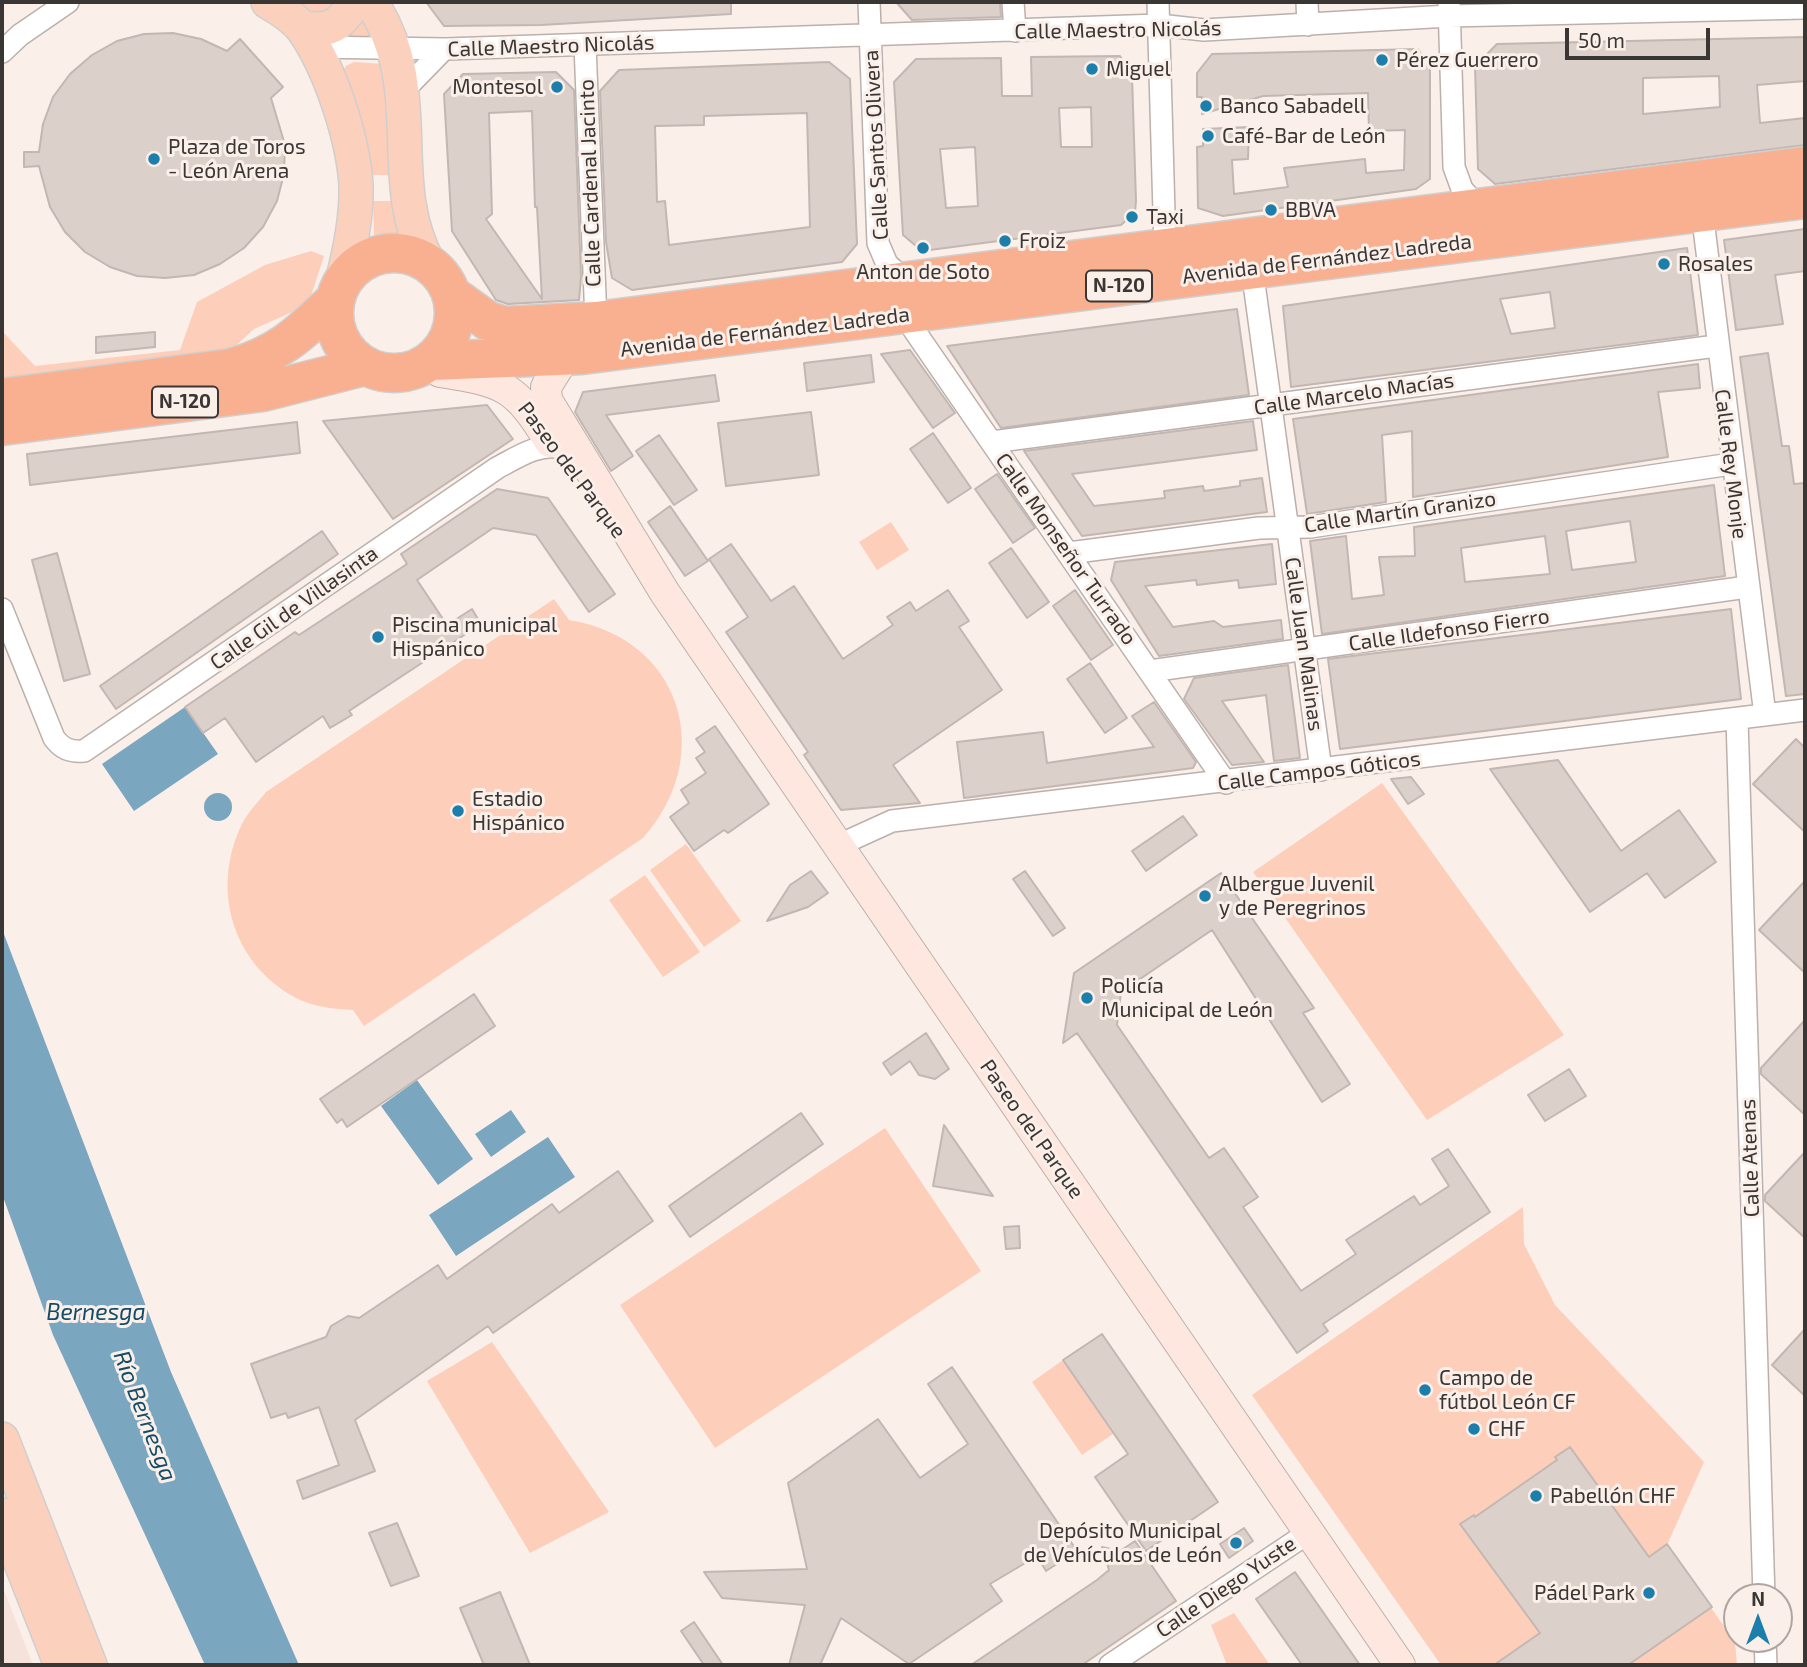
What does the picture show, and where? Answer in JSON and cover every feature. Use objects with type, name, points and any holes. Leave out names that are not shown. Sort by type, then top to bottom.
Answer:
[{"type":"highway","name":"Avenida de Fernández Ladreda","points":[[425,365],[566,355],[906,297],[1165,248],[1805,166]]},
{"type":"highway","name":"Avenida de Fernández Ladreda","points":[[453,296],[488,321],[505,326],[596,321],[1252,269],[1805,199]]},
{"type":"highway","name":"N-120","points":[[2,398],[243,365],[294,340],[363,260],[383,254],[410,254],[429,264],[444,278],[453,296]]},
{"type":"highway","points":[[338,292],[334,323],[341,341],[351,355],[365,366]]},
{"type":"highway","points":[[425,365],[443,348],[451,333],[454,317],[453,296]]},
{"type":"highway","name":"N-120","points":[[2,426],[263,392],[365,366],[383,373],[425,365]]},
{"type":"main road","points":[[290,18],[320,31],[331,29],[345,17],[354,2]]},
{"type":"main road","points":[[371,2],[396,50],[404,90],[408,196],[412,226],[429,264]]},
{"type":"main road","points":[[290,18],[335,97],[356,185],[352,235],[338,292]]},
{"type":"main road","points":[[2,1439],[90,1665]]},
{"type":"main road","points":[[2,1515],[61,1665]]},
{"type":"street","points":[[2,52],[20,35],[68,2]]},
{"type":"street","name":"Calle Santos Olivera","points":[[869,2],[878,243],[906,297]]},
{"type":"street","points":[[1013,2],[1014,31]]},
{"type":"street","points":[[1158,2],[1165,248]]},
{"type":"street","points":[[1307,2],[1308,25]]},
{"type":"street","name":"Calle Maestro Nicolás","points":[[290,18],[396,50],[1159,25],[1204,30],[1308,25],[1449,9],[1805,8]]},
{"type":"street","points":[[1449,9],[1454,167],[1462,189],[1478,208]]},
{"type":"street","name":"Calle Cardenal Jacinto","points":[[585,45],[596,321]]},
{"type":"street","points":[[404,90],[437,49]]},
{"type":"street","name":"Calle Rey Monje","points":[[1702,212],[1716,346],[1765,715]]},
{"type":"street","name":"Calle Juan Malinas","points":[[1252,269],[1321,770]]},
{"type":"street","name":"Calle Monseñor Turrado","points":[[906,297],[914,330],[1226,783]]},
{"type":"street","name":"Calle Marcelo Macías","points":[[992,442],[1716,346]]},
{"type":"street","name":"Paseo del Parque","points":[[566,355],[546,387],[547,400],[665,593]]},
{"type":"street","name":"Paseo del Parque","points":[[425,365],[502,384],[516,395],[534,416],[553,446],[665,593],[1400,1665]]},
{"type":"street","points":[[553,446],[563,448],[574,457],[619,524],[630,535]]},
{"type":"street","name":"Calle Gil de Villasinta","points":[[2,609],[54,738],[61,747],[72,752],[84,751],[497,468],[520,455],[553,446]]},
{"type":"street","name":"Calle Martín Granizo","points":[[1069,554],[1287,526],[1310,527],[1731,464]]},
{"type":"street","name":"Calle Ildefonso Fierro","points":[[1150,671],[1747,587]]},
{"type":"street","name":"Calle Campos Góticos","points":[[837,846],[892,821],[1226,783],[1805,710]]},
{"type":"street","name":"Calle Atenas","points":[[1737,719],[1764,1583]]},
{"type":"street","name":"Calle Diego Yuste","points":[[1110,1665],[1308,1533]]},
{"type":"shaded area","points":[[300,2],[344,2],[339,14],[311,16]]},
{"type":"shaded area","points":[[364,16],[378,39],[346,38]]},
{"type":"shaded area","points":[[354,62],[383,64],[398,175],[369,175],[341,74],[346,66]]},
{"type":"shaded area","points":[[373,201],[399,201],[405,236],[374,238]]},
{"type":"shaded area","points":[[311,251],[324,256],[308,305],[254,329],[230,351],[2,381],[2,331],[35,366],[180,350],[197,302],[265,265]]},
{"type":"shaded area","points":[[891,522],[909,550],[877,570],[859,542]]},
{"type":"shaded area","name":"Estadio Hispánico","points":[[554,599],[569,620],[608,631],[639,650],[662,675],[676,705],[682,738],[679,772],[666,806],[643,838],[364,1026],[353,1010],[310,1004],[274,983],[256,965],[242,944],[228,897],[228,872],[233,847],[248,814],[266,792]]},
{"type":"shaded area","points":[[1382,783],[1564,1035],[1427,1120],[1253,872]]},
{"type":"shaded area","points":[[686,844],[741,921],[704,947],[650,870]]},
{"type":"shaded area","points":[[645,875],[700,952],[663,977],[609,900]]},
{"type":"shaded area","points":[[885,1128],[981,1271],[715,1448],[620,1305]]},
{"type":"shaded area","name":"CHF","points":[[1523,1207],[1524,1244],[1555,1305],[1704,1462],[1667,1545],[1723,1625],[1723,1653],[1736,1653],[1737,1665],[1441,1665],[1252,1395]]},
{"type":"shaded area","points":[[492,1342],[609,1512],[530,1553],[427,1381]]},
{"type":"shaded area","points":[[1063,1360],[1113,1434],[1082,1455],[1032,1382]]},
{"type":"shaded area","points":[[2,1585],[33,1665],[2,1665]]},
{"type":"shaded area","points":[[1234,1613],[1270,1665],[1227,1665],[1211,1625]]},
{"type":"water","points":[[185,707],[218,754],[134,811],[102,764]]},
{"type":"water","points":[[218,793],[228,797],[232,807],[228,817],[218,821],[208,817],[204,807],[208,797]]},
{"type":"water","name":"Bernesga","points":[[2,929],[171,1372],[299,1665],[205,1665],[53,1335],[2,1194]]},
{"type":"water","points":[[417,1080],[473,1159],[438,1185],[381,1106]]},
{"type":"water","points":[[511,1110],[526,1132],[491,1157],[475,1134]]},
{"type":"water","points":[[548,1137],[575,1177],[456,1256],[429,1215]]},
{"type":"building","points":[[426,2],[731,2],[731,14],[541,25],[444,26]]},
{"type":"building","points":[[896,2],[1000,2],[1001,17],[912,20]]},
{"type":"building","name":"Plaza de Toros - León Arena","points":[[173,33],[201,39],[227,51],[240,39],[283,87],[271,98],[285,145],[284,174],[277,201],[263,227],[244,248],[220,264],[194,275],[165,278],[137,276],[110,267],[85,252],[65,232],[50,207],[39,166],[24,167],[24,152],[39,152],[43,124],[53,97],[70,74],[92,55],[117,41],[144,34]]},
{"type":"building","points":[[1805,37],[1805,81],[1757,85],[1760,123],[1805,118],[1805,145],[1495,184],[1478,169],[1475,66],[1497,44]],"holes":[[[1719,76],[1720,107],[1643,114],[1643,78]]]},
{"type":"building","points":[[1418,49],[1430,68],[1430,179],[1416,189],[1223,216],[1198,208],[1197,147],[1203,146],[1203,129],[1249,127],[1248,159],[1232,160],[1234,194],[1288,187],[1284,168],[1365,159],[1366,173],[1404,170],[1405,130],[1369,131],[1368,93],[1263,96],[1202,114],[1202,97],[1197,97],[1197,73],[1212,54]]},
{"type":"building","points":[[1120,56],[1132,76],[1135,212],[1121,225],[922,251],[903,235],[894,82],[916,59],[1001,58],[1002,96],[1032,96],[1031,57]],"holes":[[[1091,107],[1092,147],[1061,147],[1059,108]],[[975,147],[978,206],[946,208],[940,149]]]},
{"type":"building","points":[[829,62],[850,79],[857,244],[842,262],[632,290],[612,278],[606,242],[600,91],[619,70]],"holes":[[[807,113],[810,227],[669,245],[665,201],[657,202],[655,126],[704,125],[704,116]]]},
{"type":"building","points":[[556,72],[574,90],[581,277],[579,300],[508,304],[496,300],[452,231],[444,94],[463,74]],"holes":[[[532,111],[535,207],[542,299],[486,219],[492,214],[489,113]]]},
{"type":"building","points":[[1805,229],[1805,271],[1775,275],[1783,324],[1736,330],[1724,240]]},
{"type":"building","points":[[1687,248],[1698,335],[1291,387],[1283,306]],"holes":[[[1550,292],[1555,328],[1511,334],[1500,299]]]},
{"type":"building","points":[[1237,309],[1249,395],[1001,428],[947,346]]},
{"type":"building","points":[[155,332],[155,347],[96,353],[96,337]]},
{"type":"building","points":[[910,350],[955,413],[933,428],[881,354]]},
{"type":"building","points":[[1768,353],[1782,446],[1789,446],[1794,484],[1805,483],[1805,694],[1786,696],[1740,357]]},
{"type":"building","points":[[871,355],[874,382],[807,391],[804,363]]},
{"type":"building","points":[[1698,364],[1700,388],[1658,392],[1668,457],[1413,497],[1412,431],[1382,435],[1386,502],[1307,514],[1293,419]]},
{"type":"building","points":[[715,375],[719,401],[606,415],[633,456],[611,471],[575,412],[583,392]]},
{"type":"building","points":[[487,405],[513,439],[393,519],[323,421]]},
{"type":"building","points":[[811,412],[819,475],[726,486],[718,423]]},
{"type":"building","points":[[1253,421],[1257,450],[1072,474],[1094,506],[1165,498],[1164,491],[1203,486],[1204,491],[1240,486],[1240,481],[1262,478],[1267,512],[1082,536],[1024,451]]},
{"type":"building","points":[[297,422],[300,453],[30,485],[27,454]]},
{"type":"building","points":[[933,433],[971,488],[948,503],[910,449]]},
{"type":"building","points":[[659,435],[697,490],[674,505],[636,451]]},
{"type":"building","points":[[997,474],[1035,528],[1013,543],[975,489]]},
{"type":"building","points":[[1714,485],[1725,576],[1322,634],[1310,541],[1346,536],[1352,599],[1384,595],[1379,557],[1415,556],[1414,527]],"holes":[[[1630,521],[1636,562],[1572,570],[1566,531]],[[1545,536],[1550,574],[1465,582],[1461,548]]]},
{"type":"building","points":[[497,489],[548,498],[615,594],[589,612],[536,535],[493,528],[417,580],[447,625],[472,609],[481,624],[349,711],[352,715],[330,728],[323,716],[256,762],[225,718],[203,733],[185,707],[295,632],[299,635],[407,564],[401,554]]},
{"type":"building","points":[[670,506],[708,561],[685,576],[648,522]]},
{"type":"building","points":[[322,531],[338,554],[116,709],[100,686]]},
{"type":"building","points":[[731,544],[771,601],[794,586],[843,659],[893,625],[887,617],[910,602],[916,611],[948,590],[969,621],[959,627],[1002,690],[893,765],[920,803],[841,810],[804,755],[808,752],[726,632],[748,617],[709,559]]},
{"type":"building","points":[[1272,544],[1276,584],[1239,588],[1238,580],[1197,585],[1196,580],[1145,586],[1173,627],[1214,621],[1223,627],[1281,620],[1283,639],[1159,656],[1111,580],[1115,562]]},
{"type":"building","points":[[1011,548],[1049,602],[1027,618],[989,563]]},
{"type":"building","points":[[57,553],[90,674],[64,681],[32,560]]},
{"type":"building","points":[[1075,590],[1113,645],[1091,660],[1053,606]]},
{"type":"building","points":[[1731,609],[1741,699],[1340,749],[1328,659]]},
{"type":"building","points":[[1090,663],[1127,718],[1105,733],[1067,679]]},
{"type":"building","points":[[1288,665],[1300,758],[1274,761],[1266,695],[1222,701],[1264,762],[1232,765],[1184,699],[1194,678]]},
{"type":"building","points":[[1154,702],[1196,762],[1193,768],[964,798],[957,742],[1043,732],[1047,763],[1154,747],[1132,716]]},
{"type":"building","points":[[715,726],[769,804],[728,833],[724,830],[694,851],[670,817],[689,803],[681,790],[706,773],[696,758],[705,752],[696,739]]},
{"type":"building","points":[[1796,739],[1805,748],[1805,832],[1753,784]]},
{"type":"building","points":[[1558,760],[1621,851],[1679,810],[1716,862],[1665,898],[1647,873],[1590,912],[1490,769]]},
{"type":"building","points":[[1411,777],[1424,794],[1408,804],[1391,779]]},
{"type":"building","points":[[1183,816],[1197,835],[1146,871],[1132,851]]},
{"type":"building","points":[[811,871],[828,893],[808,907],[767,921],[790,885]]},
{"type":"building","points":[[1025,871],[1065,928],[1053,936],[1013,879]]},
{"type":"building","points":[[1221,873],[1314,1008],[1303,1013],[1350,1084],[1322,1102],[1212,930],[1121,992],[1117,1025],[1209,1158],[1224,1148],[1258,1197],[1243,1207],[1301,1291],[1356,1254],[1346,1240],[1414,1196],[1420,1205],[1449,1186],[1432,1159],[1448,1149],[1490,1212],[1323,1324],[1328,1331],[1297,1353],[1077,1033],[1063,1043],[1074,973]]},
{"type":"building","points":[[1805,881],[1805,973],[1759,930]]},
{"type":"building","points":[[474,994],[495,1026],[347,1127],[342,1119],[337,1123],[320,1099]]},
{"type":"building","points":[[1805,1020],[1805,1115],[1761,1074],[1761,1068]]},
{"type":"building","points":[[926,1033],[949,1069],[935,1079],[919,1075],[910,1061],[891,1075],[883,1063]]},
{"type":"building","points":[[1569,1069],[1586,1096],[1545,1121],[1528,1095]]},
{"type":"building","points":[[801,1113],[823,1144],[690,1237],[669,1206]]},
{"type":"building","points":[[944,1125],[993,1196],[933,1186]]},
{"type":"building","points":[[1805,1152],[1805,1238],[1765,1201],[1765,1195]]},
{"type":"building","points":[[618,1171],[653,1221],[493,1333],[488,1326],[355,1420],[375,1471],[303,1499],[297,1481],[339,1465],[319,1407],[288,1418],[286,1413],[271,1418],[251,1364],[326,1337],[331,1326],[348,1316],[359,1318],[438,1265],[447,1279],[552,1204],[559,1213]]},
{"type":"building","points":[[1019,1226],[1020,1248],[1006,1249],[1004,1227]]},
{"type":"building","points":[[1805,1329],[1805,1396],[1772,1365]]},
{"type":"building","points":[[1102,1334],[1218,1502],[1146,1551],[1095,1477],[1128,1454],[1063,1360]]},
{"type":"building","points":[[952,1367],[1077,1551],[1046,1571],[1037,1556],[990,1584],[1002,1601],[909,1664],[841,1618],[820,1665],[789,1665],[805,1605],[722,1598],[704,1572],[807,1569],[788,1483],[878,1419],[920,1478],[968,1444],[928,1384]]},
{"type":"building","points":[[1570,1447],[1649,1557],[1667,1544],[1712,1607],[1628,1665],[1494,1665],[1540,1633],[1460,1524],[1474,1515],[1475,1517],[1557,1460],[1555,1457]]},
{"type":"building","points":[[397,1523],[419,1576],[391,1586],[369,1533]]},
{"type":"building","name":"Depósito Municipal de Vehículos de León","points":[[1244,1528],[1253,1541],[1229,1558],[1220,1544]]},
{"type":"building","points":[[1135,1541],[1176,1601],[1082,1665],[971,1665],[1109,1570],[1102,1547],[1120,1551]]},
{"type":"building","points":[[1295,1572],[1360,1665],[1302,1665],[1256,1599]]},
{"type":"building","points":[[500,1592],[530,1665],[484,1665],[460,1608]]},
{"type":"building","points":[[694,1622],[723,1665],[704,1665],[681,1631]]},
{"type":"place","name":"Pérez Guerrero","points":[[1382,60]]},
{"type":"place","name":"Miguel","points":[[1092,69]]},
{"type":"place","name":"Montesol","points":[[557,87]]},
{"type":"place","name":"Banco Sabadell","points":[[1206,106]]},
{"type":"place","name":"Café-Bar de León","points":[[1208,136]]},
{"type":"place","name":"Plaza de Toros - León Arena","points":[[154,159]]},
{"type":"place","name":"BBVA","points":[[1271,210]]},
{"type":"place","name":"Taxi","points":[[1132,217]]},
{"type":"place","name":"Froiz","points":[[1005,241]]},
{"type":"place","name":"Anton de Soto","points":[[923,248]]},
{"type":"place","name":"Rosales","points":[[1664,264]]},
{"type":"place","name":"Piscina municipal Hispánico","points":[[378,637]]},
{"type":"place","name":"Estadio Hispánico","points":[[458,811]]},
{"type":"place","name":"Albergue Juvenil y de Peregrinos","points":[[1205,896]]},
{"type":"place","name":"Policía Municipal de León","points":[[1087,998]]},
{"type":"place","name":"Campo de fútbol León CF","points":[[1425,1390]]},
{"type":"place","name":"CHF","points":[[1474,1429]]},
{"type":"place","name":"Pabellón CHF","points":[[1536,1496]]},
{"type":"place","name":"Depósito Municipal de Vehículos de León","points":[[1236,1543]]},
{"type":"place","name":"Pádel Park","points":[[1649,1593]]},
{"type":"water label","name":"Río Bernesga","points":[[145,1416]]}]
